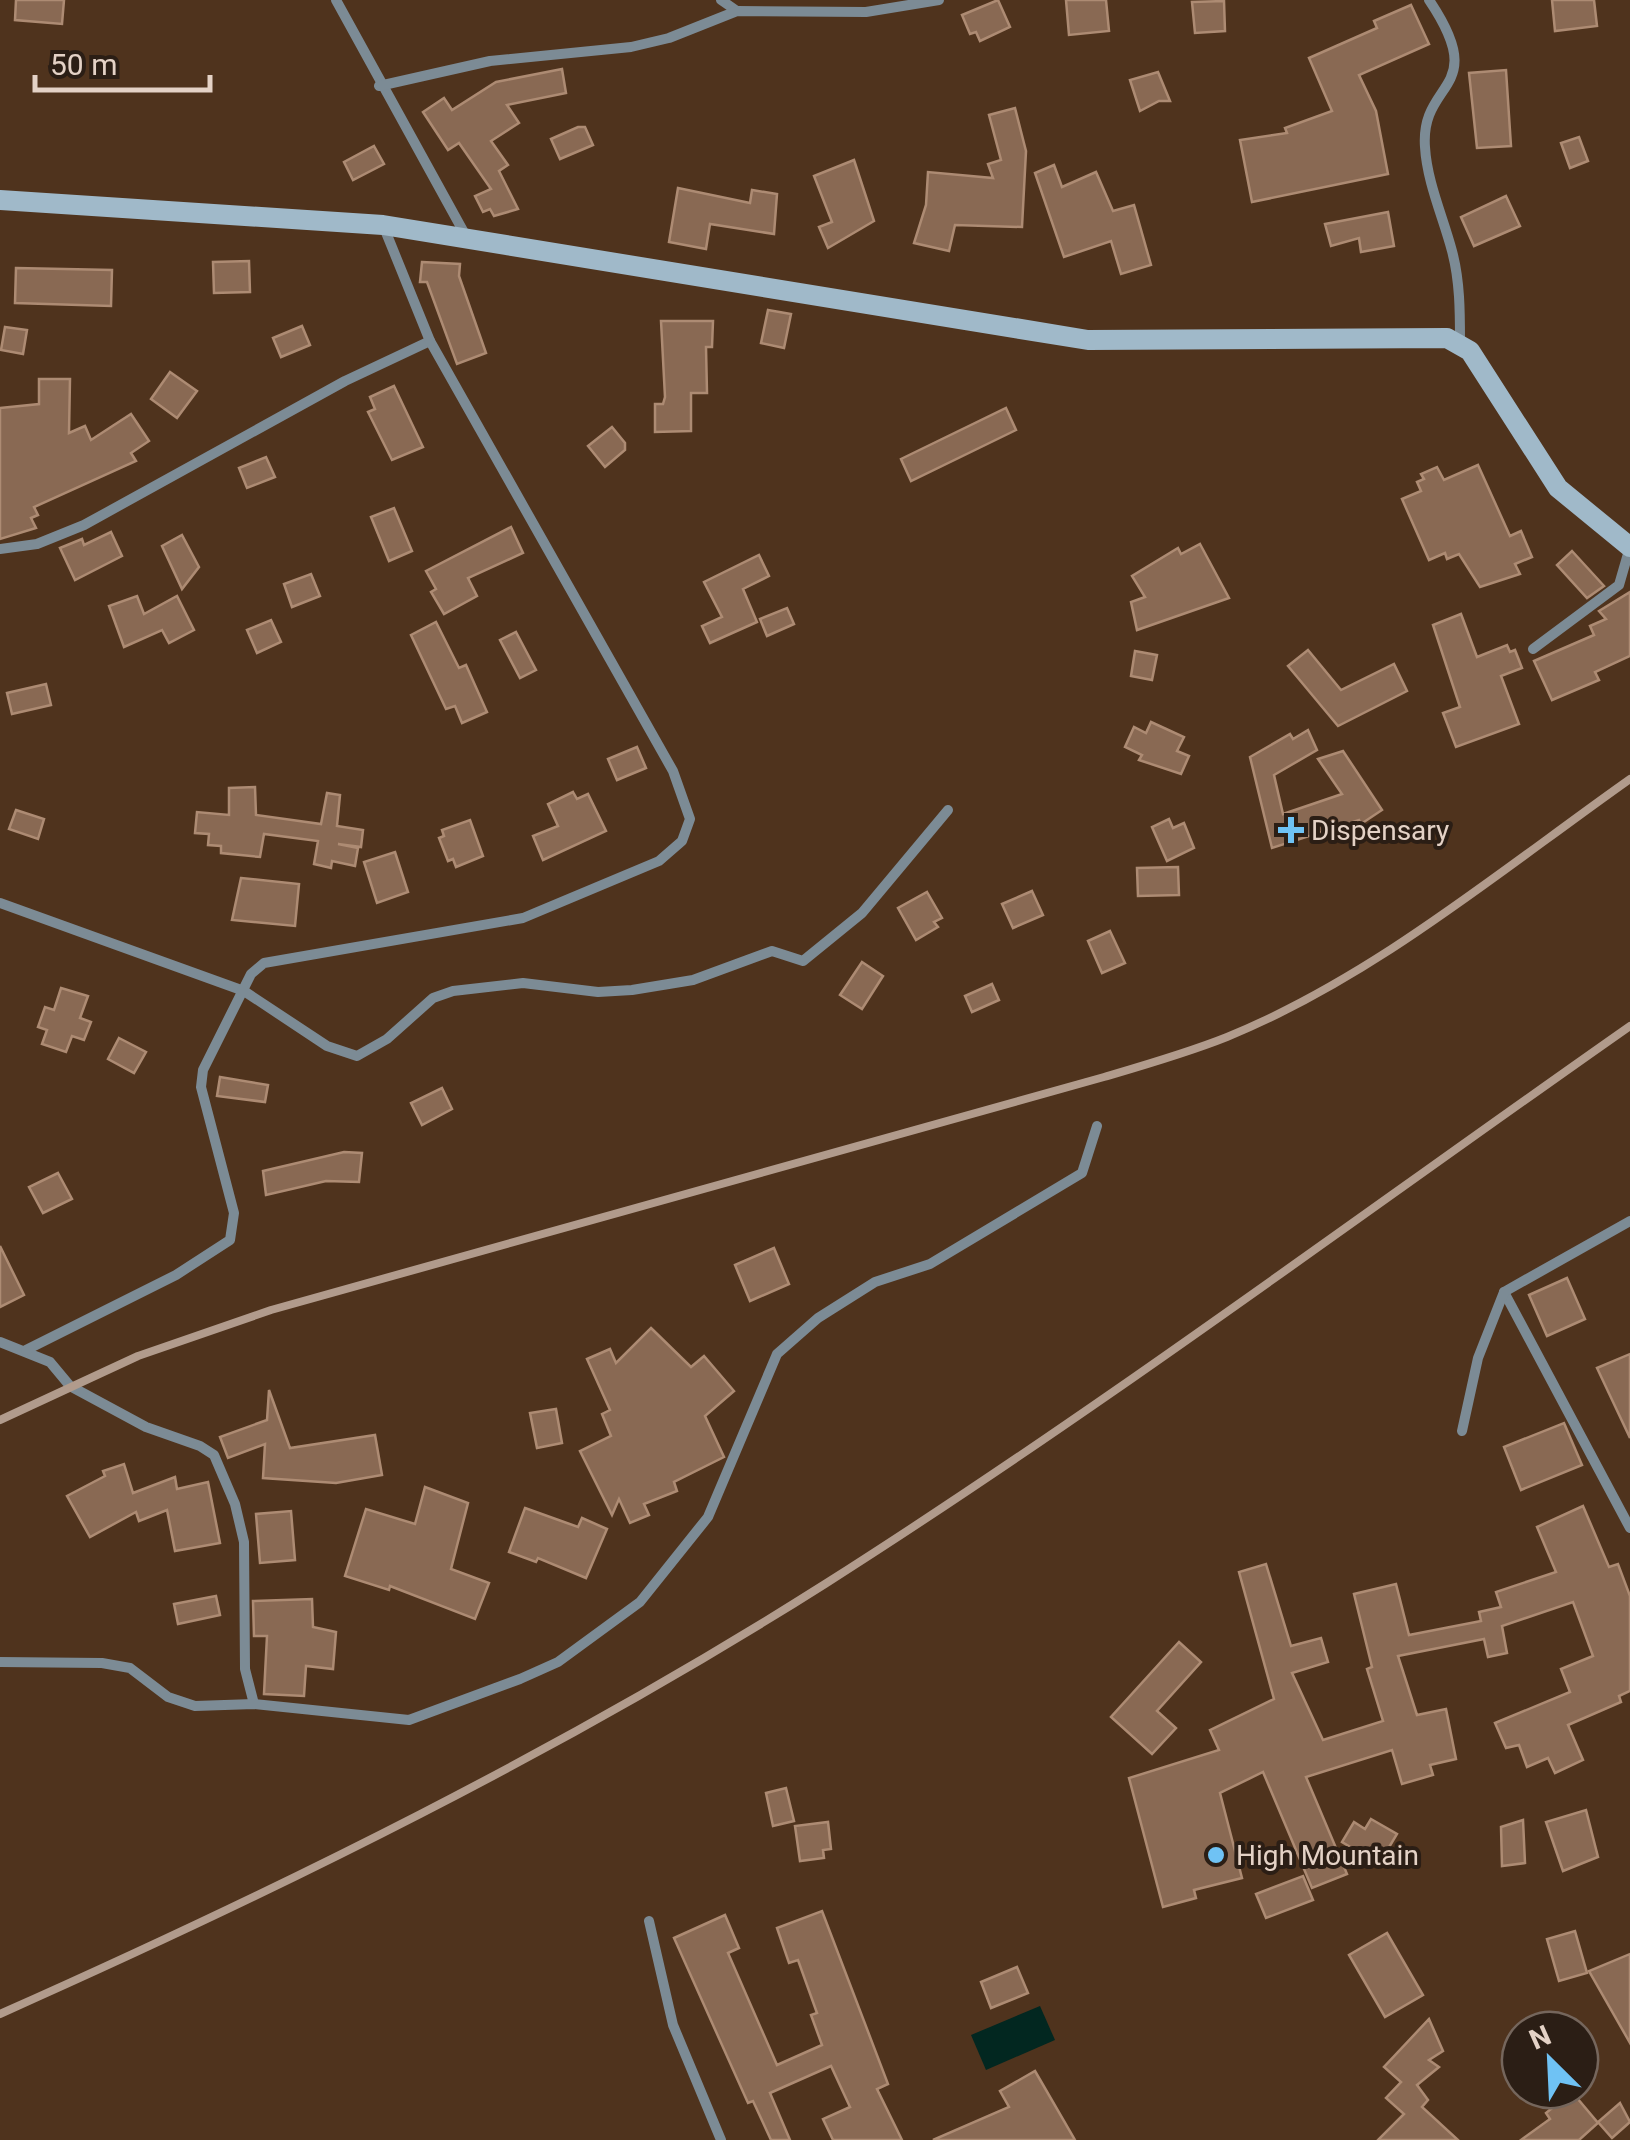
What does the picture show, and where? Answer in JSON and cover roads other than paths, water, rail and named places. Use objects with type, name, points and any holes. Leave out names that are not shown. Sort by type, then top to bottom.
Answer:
[{"type":"street","points":[[336,0],[379,86],[470,243]]},
{"type":"street","points":[[721,0],[737,12]]},
{"type":"street","points":[[795,10],[803,0]]},
{"type":"street","points":[[379,86],[490,60],[631,47],[669,38],[737,12],[866,12],[939,0]]},
{"type":"street","points":[[1430,0],[1456,46],[1449,87],[1430,118],[1425,137],[1453,254],[1460,342]]},
{"type":"street","points":[[0,200],[383,225],[470,243],[1088,340],[1447,338],[1460,342],[1481,367],[1558,488],[1630,547],[1619,585],[1533,648]]},
{"type":"street","points":[[26,1350],[176,1274],[230,1240],[234,1212],[201,1087],[209,1052],[251,974],[276,959],[400,942],[523,918],[659,861],[682,842],[690,819],[673,770],[430,341],[383,225]]},
{"type":"street","points":[[0,549],[38,544],[84,526],[345,380],[430,341]]},
{"type":"street","points":[[0,903],[244,990],[327,1046],[357,1056],[387,1039],[433,998],[453,991],[523,983],[598,992],[632,990],[693,980],[772,951],[803,961],[862,913],[948,810]]},
{"type":"street","points":[[0,1662],[102,1663],[130,1668],[180,1703],[254,1704],[409,1720],[558,1662],[640,1602],[708,1517],[777,1354],[791,1339],[875,1282],[930,1264],[1082,1172],[1097,1126]]},
{"type":"street","points":[[1462,1431],[1478,1358],[1504,1292],[1630,1221]]},
{"type":"street","points":[[1504,1292],[1630,1528]]},
{"type":"street","points":[[0,1342],[50,1362],[70,1386],[146,1427],[214,1455],[244,1542],[245,1669],[254,1704]]},
{"type":"street","points":[[650,1921],[673,2025],[721,2140]]},
{"type":"water","points":[[1040,2006],[1055,2040],[986,2070],[971,2035]]},
{"type":"railway","points":[[0,1420],[138,1356],[271,1310],[1104,1077],[1227,1037],[1334,984],[1385,953],[1630,779]]},
{"type":"railway","points":[[0,2014],[211,1917],[420,1814],[726,1645],[1029,1449],[1630,1026]]},
{"type":"place","name":"Dispensary","points":[[1291,830]]},
{"type":"place","name":"High Mountain","points":[[1216,1855]]}]
